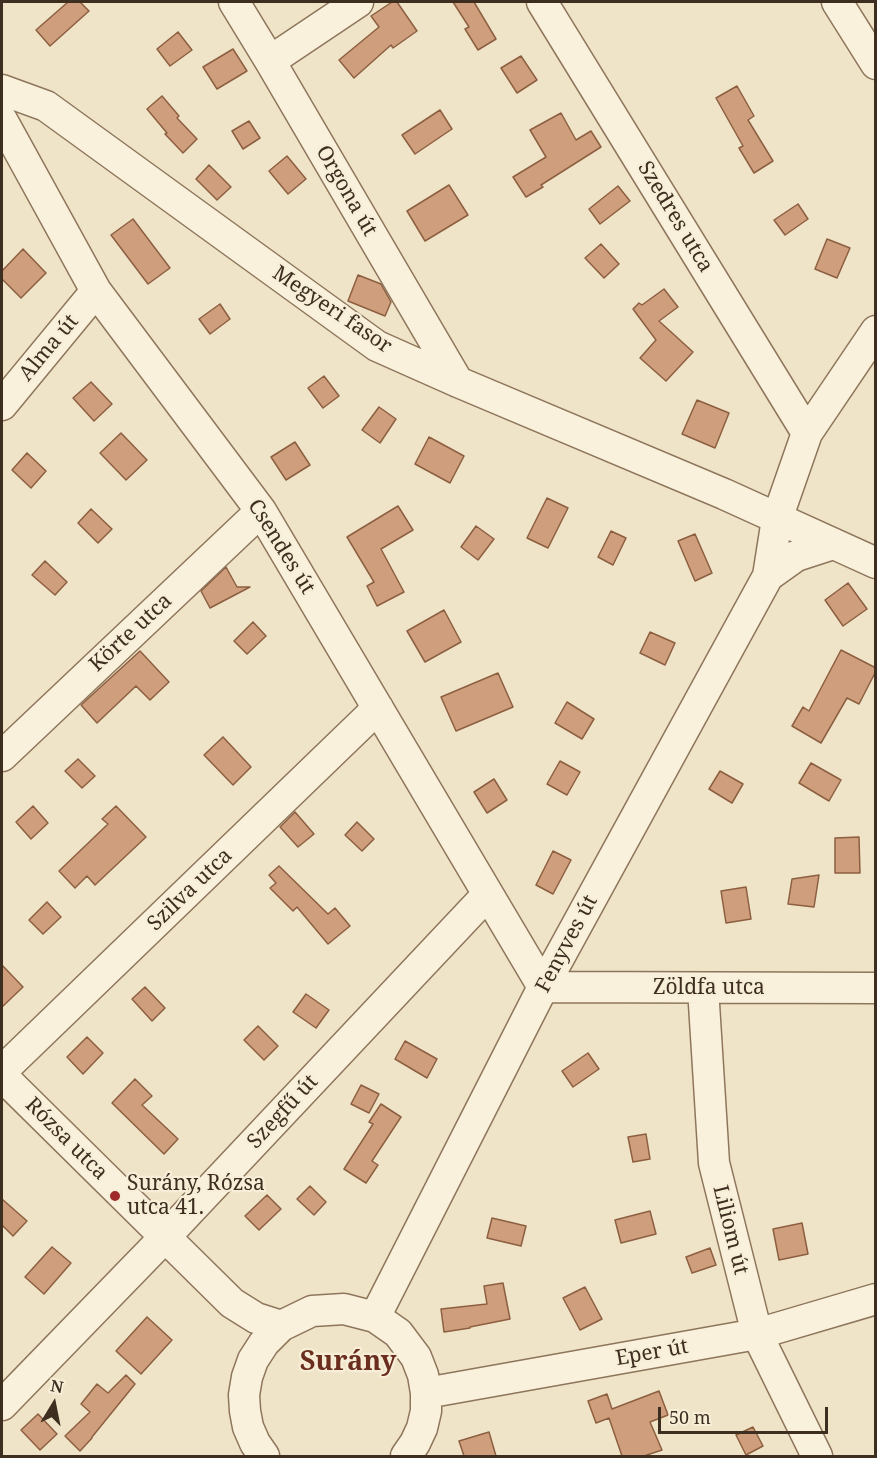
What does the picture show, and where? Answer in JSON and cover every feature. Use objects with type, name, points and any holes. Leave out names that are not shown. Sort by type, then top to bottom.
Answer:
[{"type":"street","name":"Orgona út","points":[[234,2],[458,382]]},
{"type":"street","points":[[270,61],[358,2]]},
{"type":"street","name":"Szedres utca","points":[[542,2],[807,433]]},
{"type":"street","points":[[837,2],[876,64]]},
{"type":"street","name":"Megyeri fasor","points":[[2,90],[46,106],[377,346],[724,494],[833,544]]},
{"type":"street","name":"Csendes út","points":[[2,120],[96,291],[261,510],[543,987]]},
{"type":"street","name":"Alma út","points":[[2,405],[96,291]]},
{"type":"street","points":[[768,576],[777,519],[807,433],[876,331]]},
{"type":"street","points":[[724,494],[763,488],[794,471]]},
{"type":"street","name":"Körte utca","points":[[2,756],[261,510]]},
{"type":"street","points":[[768,576],[795,556],[833,544],[876,563]]},
{"type":"street","name":"Fenyves út","points":[[375,1317],[543,987],[768,576]]},
{"type":"street","name":"Szilva utca","points":[[2,1071],[378,708]]},
{"type":"street","name":"Szegfű út","points":[[2,1405],[165,1237],[488,894]]},
{"type":"street","name":"Zöldfa utca","points":[[543,987],[876,988]]},
{"type":"street","name":"Liliom út","points":[[703,988],[714,1163],[757,1334],[817,1456]]},
{"type":"street","name":"Rózsa utca","points":[[2,1076],[232,1303]]},
{"type":"street","name":"Eper út","points":[[426,1394],[757,1334],[876,1299]]},
{"type":"street","points":[[232,1303],[256,1317],[281,1326]]},
{"type":"street","points":[[232,1303],[249,1336],[253,1360]]},
{"type":"street","points":[[264,1456],[248,1427],[245,1411],[244,1395],[253,1360],[264,1343],[281,1326],[312,1311],[344,1309],[375,1317],[398,1333],[416,1357],[423,1375],[426,1411],[422,1428],[406,1456]]},
{"type":"building","points":[[68,2],[80,2],[89,11],[50,46],[36,30]]},
{"type":"building","points":[[392,2],[397,2],[417,31],[393,48],[391,45],[354,78],[339,60],[379,27],[371,16]]},
{"type":"building","points":[[453,2],[474,2],[496,39],[478,50],[465,29],[469,27]]},
{"type":"building","points":[[178,32],[192,50],[170,66],[157,49]]},
{"type":"building","points":[[233,49],[247,71],[217,89],[203,67]]},
{"type":"building","points":[[521,56],[537,80],[517,93],[501,68]]},
{"type":"building","points":[[737,86],[754,116],[748,120],[773,161],[754,173],[739,148],[743,146],[716,98]]},
{"type":"building","points":[[162,96],[179,116],[177,118],[197,139],[183,153],[165,134],[167,133],[147,109]]},
{"type":"building","points":[[440,110],[452,129],[415,154],[402,135]]},
{"type":"building","points":[[561,113],[576,140],[591,131],[601,147],[526,197],[513,177],[546,157],[530,130]]},
{"type":"building","points":[[249,121],[260,138],[243,149],[232,131]]},
{"type":"building","points":[[287,156],[306,179],[288,194],[269,171]]},
{"type":"building","points":[[209,165],[231,187],[217,200],[196,179]]},
{"type":"building","points":[[449,185],[468,215],[425,241],[407,211]]},
{"type":"building","points":[[618,186],[630,201],[600,224],[589,209]]},
{"type":"building","points":[[798,204],[808,219],[785,235],[774,220]]},
{"type":"building","points":[[133,219],[170,268],[148,284],[111,235]]},
{"type":"building","points":[[827,239],[850,248],[837,278],[815,269]]},
{"type":"building","points":[[601,244],[619,264],[604,278],[585,258]]},
{"type":"building","points":[[23,249],[46,273],[21,298],[2,279],[2,271]]},
{"type":"building","points":[[358,275],[381,284],[391,302],[385,316],[348,301]]},
{"type":"building","points":[[664,289],[678,307],[659,321],[693,352],[666,381],[640,358],[656,340],[633,309]]},
{"type":"building","points":[[220,304],[230,319],[210,334],[199,319]]},
{"type":"building","points":[[324,376],[339,396],[323,408],[308,388]]},
{"type":"building","points":[[91,382],[112,404],[94,421],[73,398]]},
{"type":"building","points":[[697,400],[729,413],[715,448],[682,434]]},
{"type":"building","points":[[379,407],[396,419],[380,443],[362,430]]},
{"type":"building","points":[[121,433],[147,460],[126,480],[100,453]]},
{"type":"building","points":[[429,437],[464,456],[450,483],[415,464]]},
{"type":"building","points":[[295,442],[310,465],[286,480],[271,457]]},
{"type":"building","points":[[27,453],[46,471],[31,488],[12,470]]},
{"type":"building","points":[[547,498],[568,508],[548,548],[527,538]]},
{"type":"building","points":[[398,506],[413,530],[381,549],[404,592],[377,606],[367,586],[374,582],[347,537]]},
{"type":"building","points":[[91,509],[112,529],[98,543],[78,523]]},
{"type":"building","points":[[476,526],[494,539],[478,560],[461,547]]},
{"type":"building","points":[[611,531],[626,538],[613,565],[598,557]]},
{"type":"building","points":[[695,534],[712,573],[695,581],[678,541]]},
{"type":"building","points":[[45,561],[67,582],[55,595],[32,575]]},
{"type":"building","points":[[226,567],[237,587],[250,587],[210,608],[201,591]]},
{"type":"building","points":[[848,583],[867,609],[843,626],[825,600]]},
{"type":"building","points":[[444,610],[461,642],[425,662],[407,631]]},
{"type":"building","points":[[253,622],[266,636],[247,654],[234,641]]},
{"type":"building","points":[[650,632],[675,643],[665,665],[640,653]]},
{"type":"building","points":[[841,650],[876,668],[876,671],[859,704],[847,698],[821,743],[792,726],[803,707],[809,711]]},
{"type":"building","points":[[140,651],[169,682],[150,700],[136,686],[97,723],[81,705]]},
{"type":"building","points":[[498,673],[513,707],[456,731],[441,697]]},
{"type":"building","points":[[567,702],[594,719],[582,739],[555,723]]},
{"type":"building","points":[[223,737],[251,767],[233,785],[204,755]]},
{"type":"building","points":[[78,759],[95,776],[82,788],[65,771]]},
{"type":"building","points":[[560,761],[580,772],[567,795],[547,784]]},
{"type":"building","points":[[811,763],[841,780],[829,801],[799,783]]},
{"type":"building","points":[[720,771],[743,784],[732,803],[709,789]]},
{"type":"building","points":[[494,779],[507,800],[487,813],[474,792]]},
{"type":"building","points":[[33,806],[48,823],[31,839],[16,822]]},
{"type":"building","points":[[116,806],[146,837],[95,885],[87,876],[75,888],[59,871],[108,824],[102,819]]},
{"type":"building","points":[[295,812],[314,834],[298,847],[280,827]]},
{"type":"building","points":[[357,822],[374,839],[362,851],[345,835]]},
{"type":"building","points":[[859,837],[860,873],[835,873],[835,838]]},
{"type":"building","points":[[553,851],[571,860],[553,894],[536,885]]},
{"type":"building","points":[[279,866],[328,914],[335,908],[350,926],[328,944],[297,907],[293,911],[270,888],[276,883],[269,875]]},
{"type":"building","points":[[819,875],[814,907],[788,904],[792,879]]},
{"type":"building","points":[[746,887],[751,919],[726,923],[721,891]]},
{"type":"building","points":[[47,902],[61,917],[43,934],[29,920]]},
{"type":"building","points":[[2,965],[23,987],[2,1007]]},
{"type":"building","points":[[145,987],[165,1008],[152,1021],[132,999]]},
{"type":"building","points":[[306,994],[329,1010],[316,1028],[293,1012]]},
{"type":"building","points":[[258,1026],[278,1046],[264,1060],[244,1040]]},
{"type":"building","points":[[87,1037],[103,1053],[83,1074],[67,1057]]},
{"type":"building","points":[[405,1041],[437,1059],[427,1078],[395,1059]]},
{"type":"building","points":[[588,1053],[599,1069],[573,1087],[562,1071]]},
{"type":"building","points":[[135,1079],[152,1096],[142,1105],[178,1139],[164,1154],[112,1103]]},
{"type":"building","points":[[361,1085],[379,1094],[369,1113],[351,1104]]},
{"type":"building","points":[[381,1104],[401,1117],[372,1161],[378,1165],[366,1183],[344,1169],[373,1124],[369,1122]]},
{"type":"building","points":[[646,1134],[650,1159],[633,1162],[628,1137]]},
{"type":"building","points":[[310,1186],[326,1202],[314,1215],[297,1199]]},
{"type":"building","points":[[267,1195],[281,1209],[259,1230],[245,1216]]},
{"type":"building","points":[[2,1199],[27,1221],[13,1236],[2,1225]]},
{"type":"building","points":[[650,1211],[656,1234],[621,1243],[615,1220]]},
{"type":"building","points":[[492,1218],[526,1226],[521,1246],[487,1238]]},
{"type":"building","points":[[802,1223],[808,1254],[779,1260],[773,1229]]},
{"type":"building","points":[[52,1247],[71,1263],[44,1294],[25,1277]]},
{"type":"building","points":[[710,1248],[716,1265],[692,1273],[686,1257]]},
{"type":"building","points":[[503,1283],[510,1319],[444,1332],[441,1309],[487,1304],[484,1286]]},
{"type":"building","points":[[585,1287],[602,1319],[580,1330],[563,1298]]},
{"type":"building","points":[[147,1317],[172,1340],[141,1374],[116,1351]]},
{"type":"building","points":[[126,1375],[135,1384],[80,1451],[65,1436],[90,1412],[81,1404],[97,1384],[108,1393]]},
{"type":"building","points":[[659,1391],[668,1415],[650,1422],[662,1450],[644,1456],[622,1456],[609,1418],[596,1423],[588,1401],[607,1394],[612,1409]]},
{"type":"building","points":[[38,1414],[57,1434],[40,1450],[21,1430]]},
{"type":"building","points":[[753,1427],[763,1446],[746,1455],[736,1435]]},
{"type":"building","points":[[489,1432],[496,1456],[464,1456],[459,1441]]},
{"type":"place","name":"Surány, Rózsa utca 41.","points":[[115,1196]]},
{"type":"district","name":"Surány","points":[[348,1362]]}]
